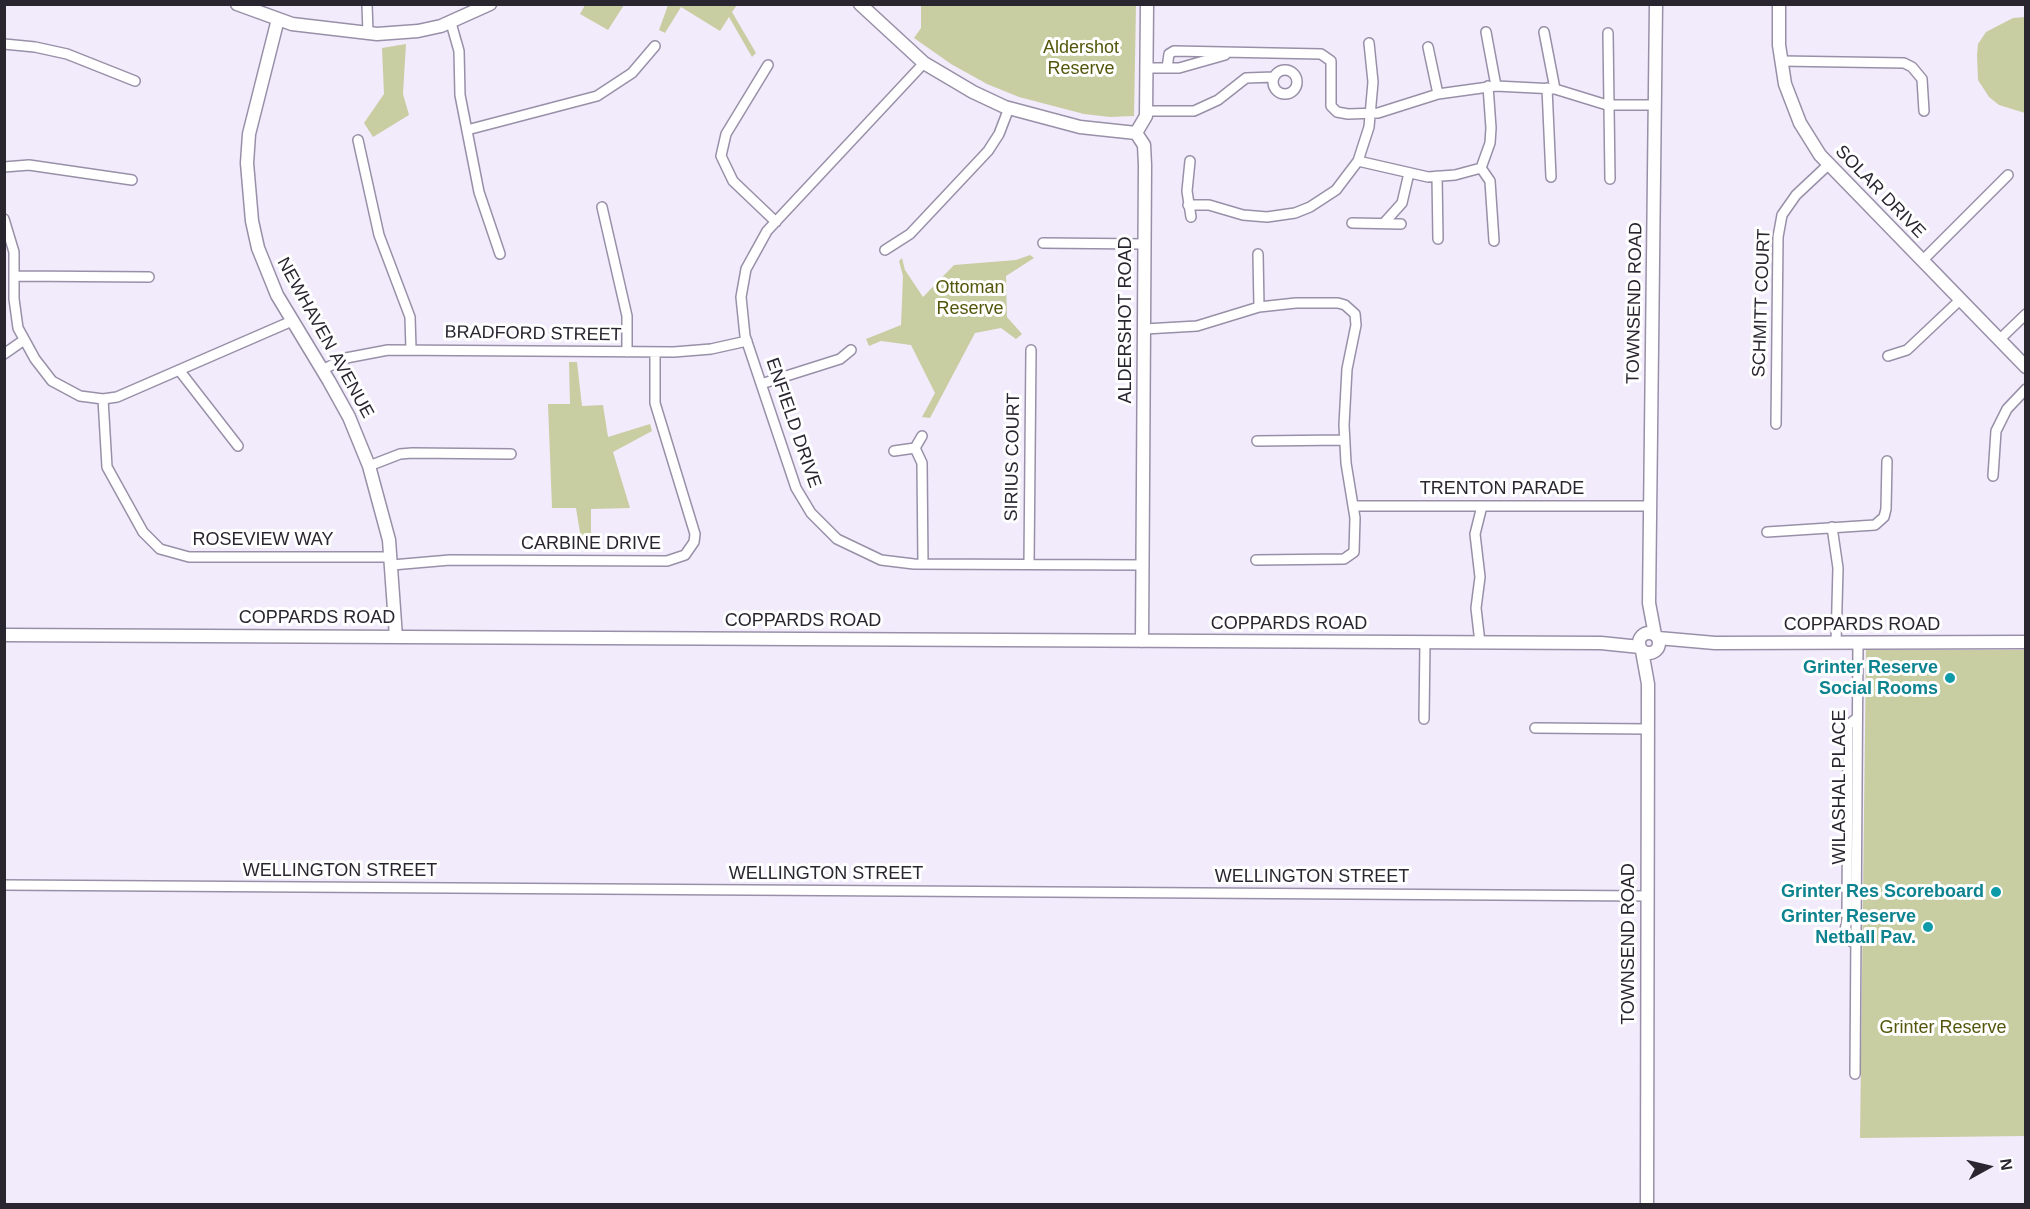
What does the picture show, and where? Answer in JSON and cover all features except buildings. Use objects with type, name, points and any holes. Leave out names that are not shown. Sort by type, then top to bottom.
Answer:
[{"type":"street","points":[[237,4],[278,20],[319,28],[368,33],[418,31],[451,23],[490,4]]},
{"type":"street","points":[[367,4],[368,33]]},
{"type":"street","points":[[860,4],[924,63],[973,92],[1009,108],[1080,127],[1136,133],[1146,121],[1147,111],[1147,4]]},
{"type":"street","name":"TOWNSEND ROAD","points":[[1647,1204],[1648,684],[1656,4]]},
{"type":"street","name":"SOLAR DRIVE","points":[[1779,4],[1781,61],[1791,102],[1800,123],[1828,165],[2025,367]]},
{"type":"street","name":"NEWHAVEN AVENUE","points":[[278,20],[249,134],[248,192],[258,248],[266,273],[349,417],[369,466],[385,521],[392,561],[396,637]]},
{"type":"street","points":[[451,23],[459,51],[460,94],[479,192],[500,254]]},
{"type":"street","points":[[1481,168],[1490,143],[1491,128],[1492,86],[1485,32]]},
{"type":"street","points":[[1544,32],[1551,88],[1551,177]]},
{"type":"street","points":[[1608,33],[1607,105],[1611,126],[1610,178]]},
{"type":"street","points":[[1188,205],[1209,205],[1255,218],[1295,213],[1310,207],[1336,190],[1358,161],[1371,113],[1373,82],[1369,43]]},
{"type":"street","points":[[4,45],[35,47],[67,54],[135,81]]},
{"type":"street","points":[[467,130],[597,96],[632,73],[655,46]]},
{"type":"street","points":[[1428,47],[1438,94]]},
{"type":"street","points":[[1167,68],[1172,52],[1202,57]]},
{"type":"street","points":[[1146,68],[1167,68],[1202,57],[1230,54],[1326,55],[1332,66],[1330,100],[1334,110],[1348,114],[1371,113],[1438,94],[1492,86],[1551,88],[1607,105],[1655,105]]},
{"type":"street","points":[[1781,61],[1904,63],[1912,67],[1922,79],[1924,111]]},
{"type":"street","name":"ENFIELD DRIVE","points":[[924,63],[760,240],[746,269],[741,311],[747,341],[796,488],[823,527],[850,547],[881,560],[922,564],[1143,565]]},
{"type":"street","points":[[768,65],[726,134],[721,156],[732,181],[776,222]]},
{"type":"street","points":[[1147,111],[1194,111],[1218,100],[1246,78],[1274,77]]},
{"type":"street","points":[[885,250],[910,234],[988,151],[999,134],[1009,108]]},
{"type":"street","name":"ALDERSHOT ROAD","points":[[1136,133],[1142,140],[1145,154],[1142,641]]},
{"type":"street","points":[[358,140],[379,235],[410,317],[411,349]]},
{"type":"street","points":[[1190,161],[1188,205],[1191,217]]},
{"type":"street","points":[[1358,161],[1437,177],[1481,168]]},
{"type":"street","points":[[4,167],[29,165],[132,180]]},
{"type":"street","name":"SCHMITT COURT","points":[[1776,424],[1778,237],[1782,214],[1796,195],[1828,165]]},
{"type":"street","points":[[1481,168],[1490,182],[1494,241]]},
{"type":"street","points":[[1384,223],[1402,203],[1409,173]]},
{"type":"street","points":[[1922,261],[2008,175]]},
{"type":"street","points":[[1437,177],[1438,239]]},
{"type":"street","points":[[602,207],[627,316],[627,352]]},
{"type":"street","points":[[4,219],[14,252],[15,314],[24,340],[52,381],[80,396],[103,399],[130,392],[292,321]]},
{"type":"street","points":[[1352,224],[1401,224]]},
{"type":"street","points":[[1044,243],[1144,244]]},
{"type":"street","points":[[1258,254],[1259,307]]},
{"type":"street","points":[[15,276],[149,277]]},
{"type":"street","points":[[1888,356],[1907,350],[1960,300]]},
{"type":"street","points":[[1145,329],[1197,326],[1259,307],[1327,302],[1345,305],[1355,314],[1356,325],[1347,376],[1344,440],[1356,548],[1351,557],[1339,560],[1256,560]]},
{"type":"street","points":[[1999,340],[2025,314]]},
{"type":"street","points":[[4,354],[24,340]]},
{"type":"street","name":"BRADFORD STREET","points":[[322,370],[346,358],[388,350],[693,352],[747,341]]},
{"type":"street","points":[[761,384],[840,359],[851,350]]},
{"type":"street","name":"SIRIUS COURT","points":[[1029,564],[1031,350]]},
{"type":"street","name":"CARBINE DRIVE","points":[[392,561],[667,561],[685,555],[694,542],[695,534],[656,403],[655,352]]},
{"type":"street","points":[[179,370],[238,446]]},
{"type":"street","points":[[1993,476],[1996,431],[2007,409],[2025,389]]},
{"type":"street","name":"ROSEVIEW WAY","points":[[103,399],[107,467],[143,531],[160,549],[189,557],[392,561]]},
{"type":"street","points":[[915,448],[922,436]]},
{"type":"street","points":[[1257,441],[1344,440]]},
{"type":"street","points":[[915,448],[922,463],[922,564]]},
{"type":"street","points":[[894,451],[915,448]]},
{"type":"street","points":[[369,466],[400,454],[511,453]]},
{"type":"street","points":[[1767,532],[1869,526],[1881,522],[1886,509],[1887,461]]},
{"type":"street","name":"TRENTON PARADE","points":[[1353,506],[1651,506]]},
{"type":"street","points":[[1480,642],[1476,608],[1480,577],[1475,534],[1482,506]]},
{"type":"street","points":[[1832,527],[1838,568],[1836,642]]},
{"type":"street","name":"COPPARDS ROAD","points":[[4,635],[1601,643],[2025,642]]},
{"type":"street","points":[[1424,719],[1425,642]]},
{"type":"street","name":"WILASHAL PLACE","points":[[1855,1074],[1858,643]]},
{"type":"street","points":[[1535,728],[1648,729]]},
{"type":"street","name":"WELLINGTON STREET","points":[[4,885],[1647,896]]},
{"type":"green space","points":[[585,4],[624,5],[608,30],[580,14]]},
{"type":"green space","points":[[668,5],[737,5],[732,12],[756,53],[752,57],[729,17],[720,31],[681,7],[665,33],[659,30]]},
{"type":"green space","name":"Aldershot Reserve","points":[[921,5],[1136,5],[1134,116],[1110,117],[1084,114],[1019,97],[987,84],[951,64],[914,38],[921,28]]},
{"type":"green space","points":[[2026,17],[2025,113],[1999,105],[1989,97],[1978,80],[1977,55],[1978,44],[1986,32],[2013,18]]},
{"type":"green space","points":[[406,44],[403,94],[409,115],[373,137],[364,123],[384,94],[382,48]]},
{"type":"green space","name":"Ottoman Reserve","points":[[1030,255],[1034,258],[1006,276],[1007,317],[1022,334],[1016,339],[1001,328],[975,333],[930,418],[922,417],[935,393],[911,345],[881,341],[869,346],[866,339],[901,325],[903,276],[899,261],[902,258],[905,270],[923,297],[954,265],[1016,260]]},
{"type":"green space","points":[[569,362],[577,362],[582,406],[603,405],[608,437],[650,424],[652,431],[613,452],[630,508],[591,509],[591,551],[583,551],[576,508],[552,508],[548,404],[570,404]]},
{"type":"green space","name":"Grinter Reserve","points":[[1866,650],[2025,650],[2025,1136],[1860,1138]]},
{"type":"place","name":"Grinter Reserve Social Rooms","points":[[1950,678]]},
{"type":"place","name":"Grinter Res Scoreboard","points":[[1996,892]]},
{"type":"place","name":"Grinter Reserve Netball Pav.","points":[[1928,927]]}]
